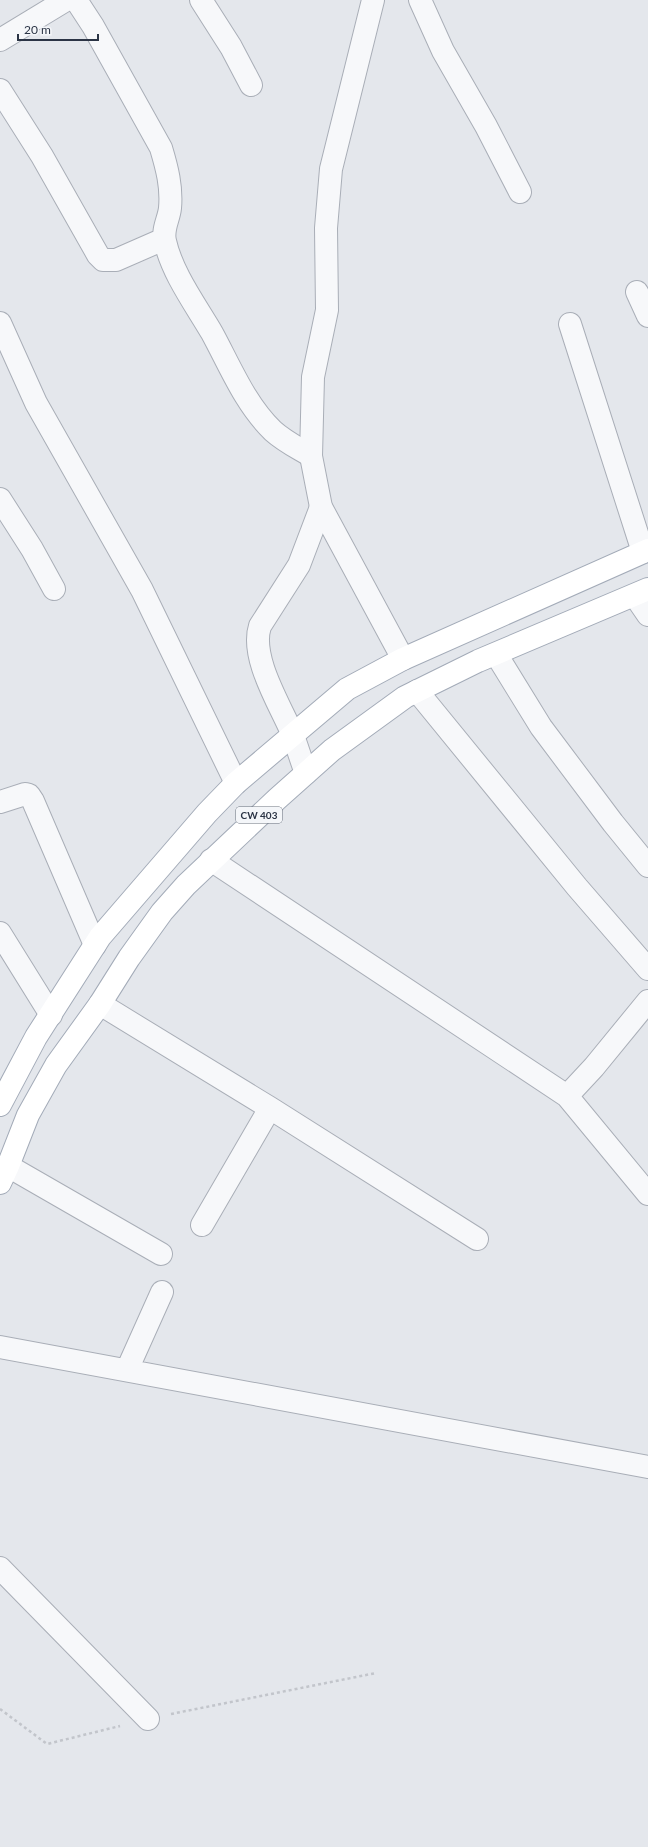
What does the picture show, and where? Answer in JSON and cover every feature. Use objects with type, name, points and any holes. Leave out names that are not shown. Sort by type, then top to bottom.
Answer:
[{"type":"main road","points":[[1,1100],[100,936],[207,813],[236,783],[347,689],[403,659],[646,551]]},
{"type":"main road","name":"CW 403","points":[[4,1174],[28,1115],[52,1071],[100,1004],[129,958],[162,912],[211,860],[306,773],[338,746],[405,697],[496,654],[642,593]]},
{"type":"street","points":[[0,40],[66,0]]},
{"type":"street","points":[[76,0],[93,26],[161,148],[170,187],[170,209],[164,239],[178,274],[254,408],[273,431],[288,443],[311,456]]},
{"type":"street","points":[[201,0],[231,47],[251,85]]},
{"type":"street","points":[[373,0],[331,169],[326,228],[327,310],[313,377],[311,456],[321,506],[346,556],[403,659]]},
{"type":"street","points":[[420,0],[443,50],[486,126],[520,192]]},
{"type":"street","points":[[0,90],[42,156],[98,255],[103,260],[116,260],[164,239]]},
{"type":"street","points":[[637,292],[648,316]]},
{"type":"street","points":[[0,323],[36,403],[142,590],[236,783]]},
{"type":"street","points":[[570,324],[646,551]]},
{"type":"street","points":[[0,499],[32,549],[54,589]]},
{"type":"street","points":[[306,773],[293,735],[260,660],[257,635],[260,626],[299,565],[321,506]]},
{"type":"street","points":[[642,593],[648,615]]},
{"type":"street","points":[[496,654],[541,727],[613,823],[648,866]]},
{"type":"street","points":[[417,691],[567,876],[648,969]]},
{"type":"street","points":[[0,802],[25,794],[29,795],[33,801],[95,945]]},
{"type":"street","points":[[211,860],[567,1096],[648,1194]]},
{"type":"street","points":[[0,933],[51,1015]]},
{"type":"street","points":[[567,1096],[594,1067],[648,1001]]},
{"type":"street","points":[[100,1004],[270,1108],[477,1239]]},
{"type":"street","points":[[202,1225],[270,1108]]},
{"type":"street","points":[[4,1174],[161,1254]]},
{"type":"street","points":[[126,1370],[162,1292]]},
{"type":"street","points":[[0,1348],[648,1467]]},
{"type":"street","points":[[0,1568],[148,1719]]},
{"type":"path","points":[[0,1709],[47,1744],[148,1719],[376,1673]]}]
